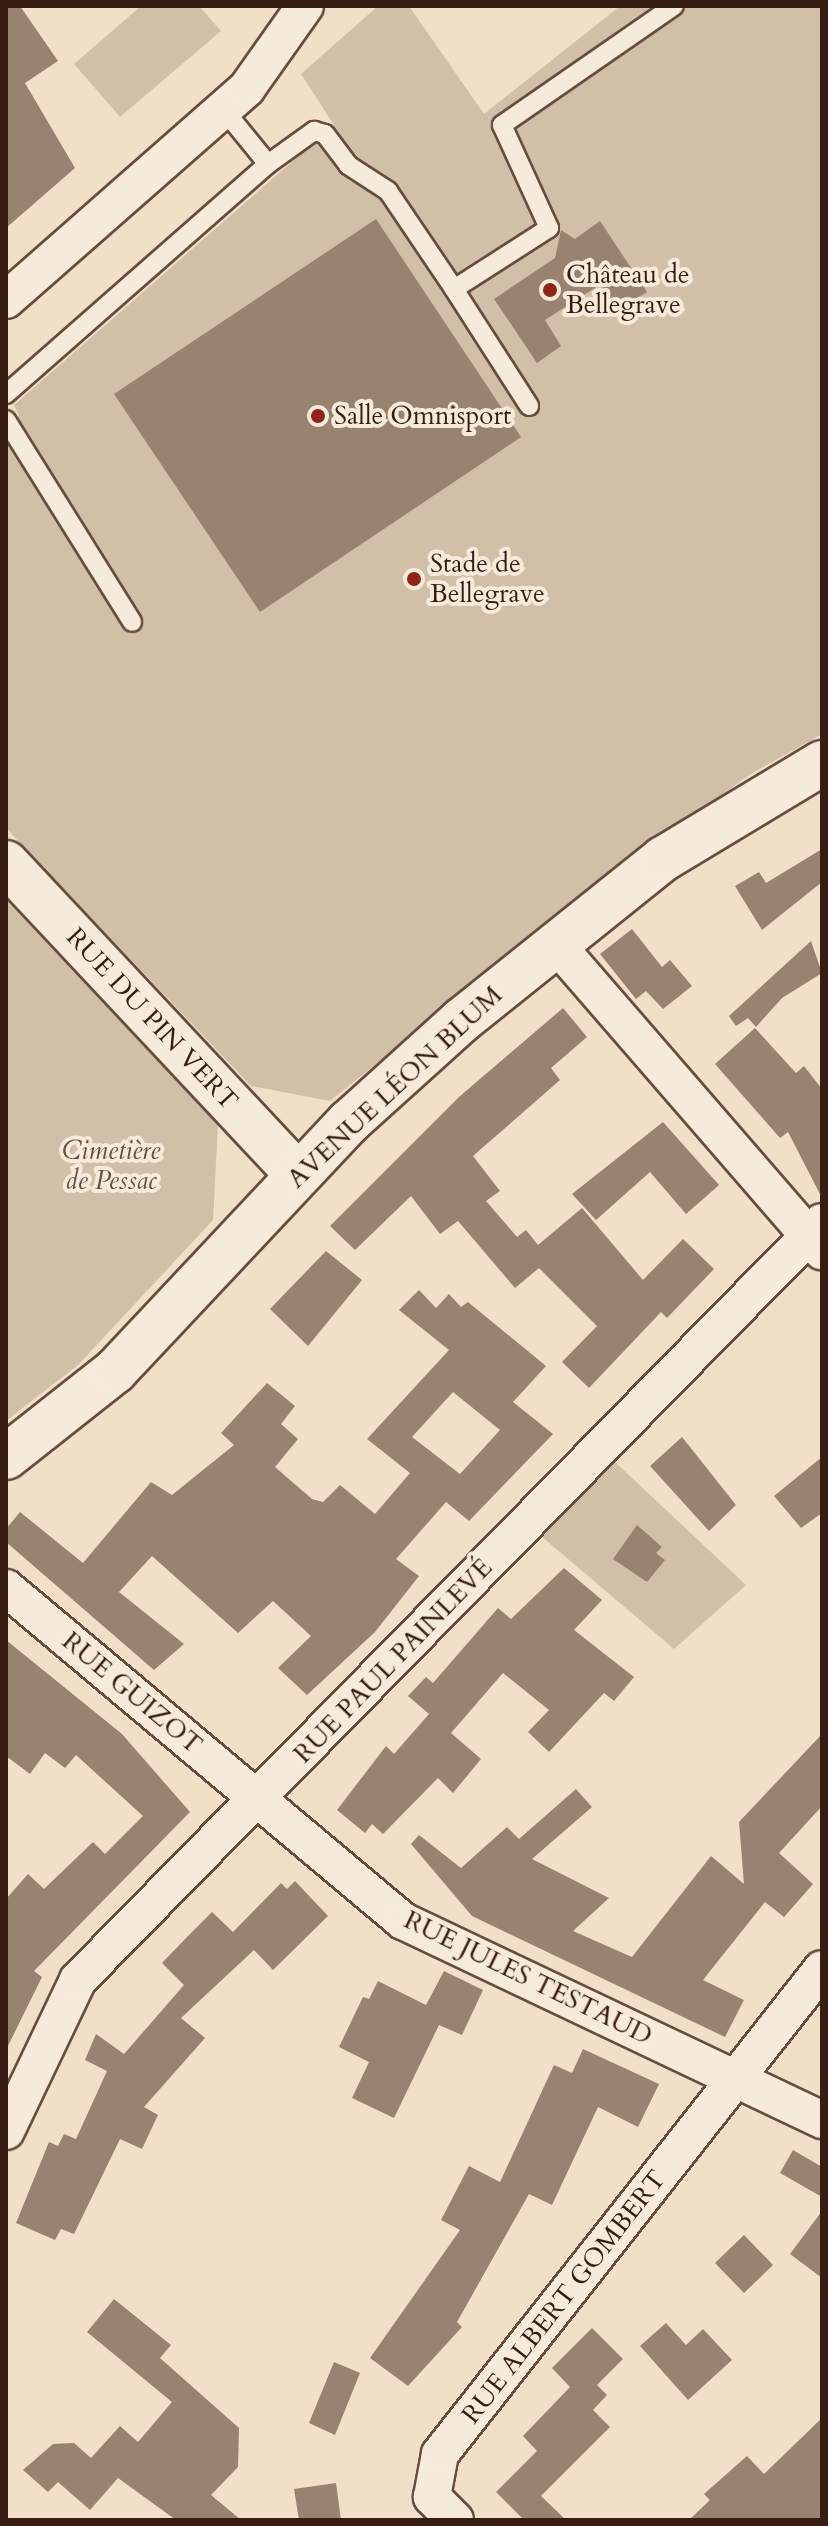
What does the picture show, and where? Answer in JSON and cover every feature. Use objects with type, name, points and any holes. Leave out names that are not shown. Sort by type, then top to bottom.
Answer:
[{"type":"street","points":[[6,300],[224,110],[287,41],[305,6]]},
{"type":"street","name":"AVENUE LÉON BLUM","points":[[6,1457],[115,1371],[298,1175],[427,1050],[555,943],[663,859],[822,763]]},
{"type":"street","name":"RUE DU PIN VERT","points":[[6,863],[298,1175]]},
{"type":"street","points":[[555,943],[817,1236]]},
{"type":"street","name":"RUE PAUL PAINLEVÉ","points":[[6,2131],[78,1980],[817,1236]]},
{"type":"street","name":"RUE GUIZOT","points":[[6,1588],[259,1799]]},
{"type":"street","name":"RUE JULES TESTAUD","points":[[259,1799],[403,1921],[822,2120]]},
{"type":"street","points":[[736,2078],[822,1969]]},
{"type":"street","name":"RUE ALBERT GOMBERT","points":[[455,2520],[432,2497],[440,2454],[736,2078]]},
{"type":"lane","points":[[454,289],[549,228],[502,125],[674,6]]},
{"type":"lane","points":[[224,110],[268,164]]},
{"type":"lane","points":[[6,394],[268,164],[314,131],[325,134],[348,165],[388,191],[529,406]]},
{"type":"lane","points":[[6,420],[132,622]]},
{"type":"green space","points":[[141,6],[199,6],[221,31],[120,117],[74,64]]},
{"type":"green space","name":"Stade de Bellegrave","points":[[378,6],[409,6],[484,114],[620,6],[822,6],[822,734],[749,775],[584,897],[330,1101],[251,1086],[6,828],[6,423],[19,416],[14,405],[334,125],[301,74]]},
{"type":"green space","name":"Cimetière de Pessac","points":[[6,900],[218,1125],[213,1220],[78,1365],[6,1421]]},
{"type":"green space","points":[[615,1462],[746,1585],[674,1649],[541,1536]]},
{"type":"building","points":[[6,6],[20,6],[58,61],[25,83],[75,168],[6,228]]},
{"type":"building","name":"Salle Omnisport","points":[[376,219],[521,437],[260,612],[114,394]]},
{"type":"building","name":"Château de Bellegrave","points":[[600,221],[647,292],[618,310],[601,284],[545,320],[561,346],[537,363],[494,299],[555,258],[561,230],[575,239]]},
{"type":"building","points":[[822,849],[822,882],[762,930],[735,886],[759,872],[766,883]]},
{"type":"building","points":[[632,929],[662,967],[670,960],[692,986],[663,1009],[646,991],[636,999],[600,954]]},
{"type":"building","points":[[811,941],[822,973],[782,998],[756,1027],[748,1018],[736,1026],[729,1016]]},
{"type":"building","points":[[563,1008],[587,1037],[551,1068],[560,1080],[473,1156],[500,1191],[486,1201],[517,1237],[526,1230],[538,1245],[582,1208],[643,1280],[683,1239],[714,1269],[667,1318],[661,1312],[589,1388],[562,1362],[597,1326],[539,1268],[515,1288],[458,1221],[440,1234],[411,1196],[355,1250],[330,1226],[459,1097]]},
{"type":"building","points":[[755,1028],[796,1073],[804,1066],[822,1089],[822,1198],[788,1132],[780,1138],[715,1064]]},
{"type":"building","points":[[663,1122],[719,1185],[686,1214],[650,1172],[596,1220],[572,1194]]},
{"type":"building","points":[[326,1251],[362,1280],[308,1346],[270,1309]]},
{"type":"building","points":[[419,1290],[436,1308],[449,1294],[461,1307],[468,1302],[546,1366],[513,1402],[553,1434],[469,1521],[446,1502],[396,1559],[419,1576],[375,1632],[307,1695],[278,1668],[311,1636],[273,1601],[238,1633],[152,1556],[119,1592],[184,1644],[154,1670],[6,1542],[6,1529],[20,1512],[83,1563],[151,1482],[172,1495],[234,1445],[221,1433],[267,1383],[295,1406],[281,1424],[298,1439],[275,1467],[312,1499],[323,1502],[340,1485],[375,1514],[410,1473],[367,1439],[449,1350],[399,1310]],"holes":[[[453,1392],[500,1430],[460,1474],[412,1437]]]},
{"type":"building","points":[[682,1437],[736,1505],[709,1531],[650,1466]]},
{"type":"building","points":[[822,1457],[822,1513],[801,1528],[774,1496]]},
{"type":"building","points":[[637,1525],[662,1547],[656,1553],[665,1560],[647,1582],[613,1559]]},
{"type":"building","points":[[564,1568],[602,1600],[574,1630],[634,1677],[614,1701],[604,1693],[549,1752],[528,1732],[549,1710],[503,1673],[451,1733],[481,1759],[453,1793],[438,1778],[383,1834],[372,1824],[365,1833],[337,1810],[386,1746],[394,1754],[429,1714],[408,1696],[426,1677],[433,1683],[498,1608],[511,1619]]},
{"type":"building","points":[[6,1640],[122,1734],[190,1812],[34,1971],[42,1977],[6,2050],[6,1899],[28,1874],[44,1889],[93,1842],[105,1854],[143,1816],[76,1755],[65,1768],[45,1753],[30,1774],[6,1756]]},
{"type":"building","points":[[822,1734],[822,1806],[779,1853],[813,1884],[784,1917],[765,1902],[703,1980],[744,2000],[725,2037],[472,1916],[411,1844],[419,1835],[461,1868],[507,1827],[519,1839],[576,1789],[592,1807],[532,1859],[609,1898],[573,1931],[632,1957],[711,1856],[744,1884],[739,1822]]},
{"type":"building","points":[[295,1881],[328,1916],[273,1970],[254,1950],[181,2018],[205,2038],[144,2107],[158,2115],[142,2149],[120,2139],[74,2234],[61,2229],[55,2240],[16,2223],[49,2142],[58,2146],[64,2134],[76,2139],[107,2071],[85,2060],[96,2034],[124,2054],[184,1985],[162,1963],[188,1936],[212,1912],[233,1932],[281,1883],[287,1889]]},
{"type":"building","points":[[444,1971],[483,1990],[462,2035],[439,2025],[394,2118],[352,2098],[369,2062],[339,2047],[363,1997],[369,1999],[378,1981],[426,2005]]},
{"type":"building","points":[[583,2049],[659,2084],[638,2127],[598,2107],[552,2205],[529,2194],[457,2322],[462,2327],[408,2386],[370,2358],[460,2230],[441,2220],[469,2166],[500,2182],[554,2065],[572,2073]]},
{"type":"building","points":[[793,2150],[822,2167],[822,2197],[780,2173]]},
{"type":"building","points":[[822,2211],[822,2278],[790,2254]]},
{"type":"building","points":[[744,2235],[773,2265],[744,2293],[715,2263]]},
{"type":"building","points":[[114,2299],[171,2345],[160,2358],[239,2428],[238,2467],[211,2495],[241,2520],[176,2520],[118,2478],[90,2510],[58,2482],[48,2492],[23,2470],[53,2444],[74,2443],[91,2458],[120,2426],[138,2442],[172,2402],[87,2332]]},
{"type":"building","points":[[666,2323],[686,2345],[703,2329],[732,2360],[688,2400],[640,2346]]},
{"type":"building","points":[[592,2328],[623,2359],[597,2385],[607,2395],[593,2410],[610,2427],[541,2496],[566,2520],[524,2520],[496,2492],[537,2451],[523,2436],[570,2387],[552,2368]]},
{"type":"building","points":[[334,2362],[360,2373],[335,2435],[309,2423]]},
{"type":"building","points":[[822,2418],[822,2520],[689,2520],[710,2500],[704,2494],[747,2456],[764,2474]]},
{"type":"building","points":[[336,2483],[341,2520],[299,2520],[294,2489]]},
{"type":"place","name":"Château de Bellegrave","points":[[550,290]]},
{"type":"place","name":"Salle Omnisport","points":[[318,416]]},
{"type":"place","name":"Stade de Bellegrave","points":[[414,579]]}]
